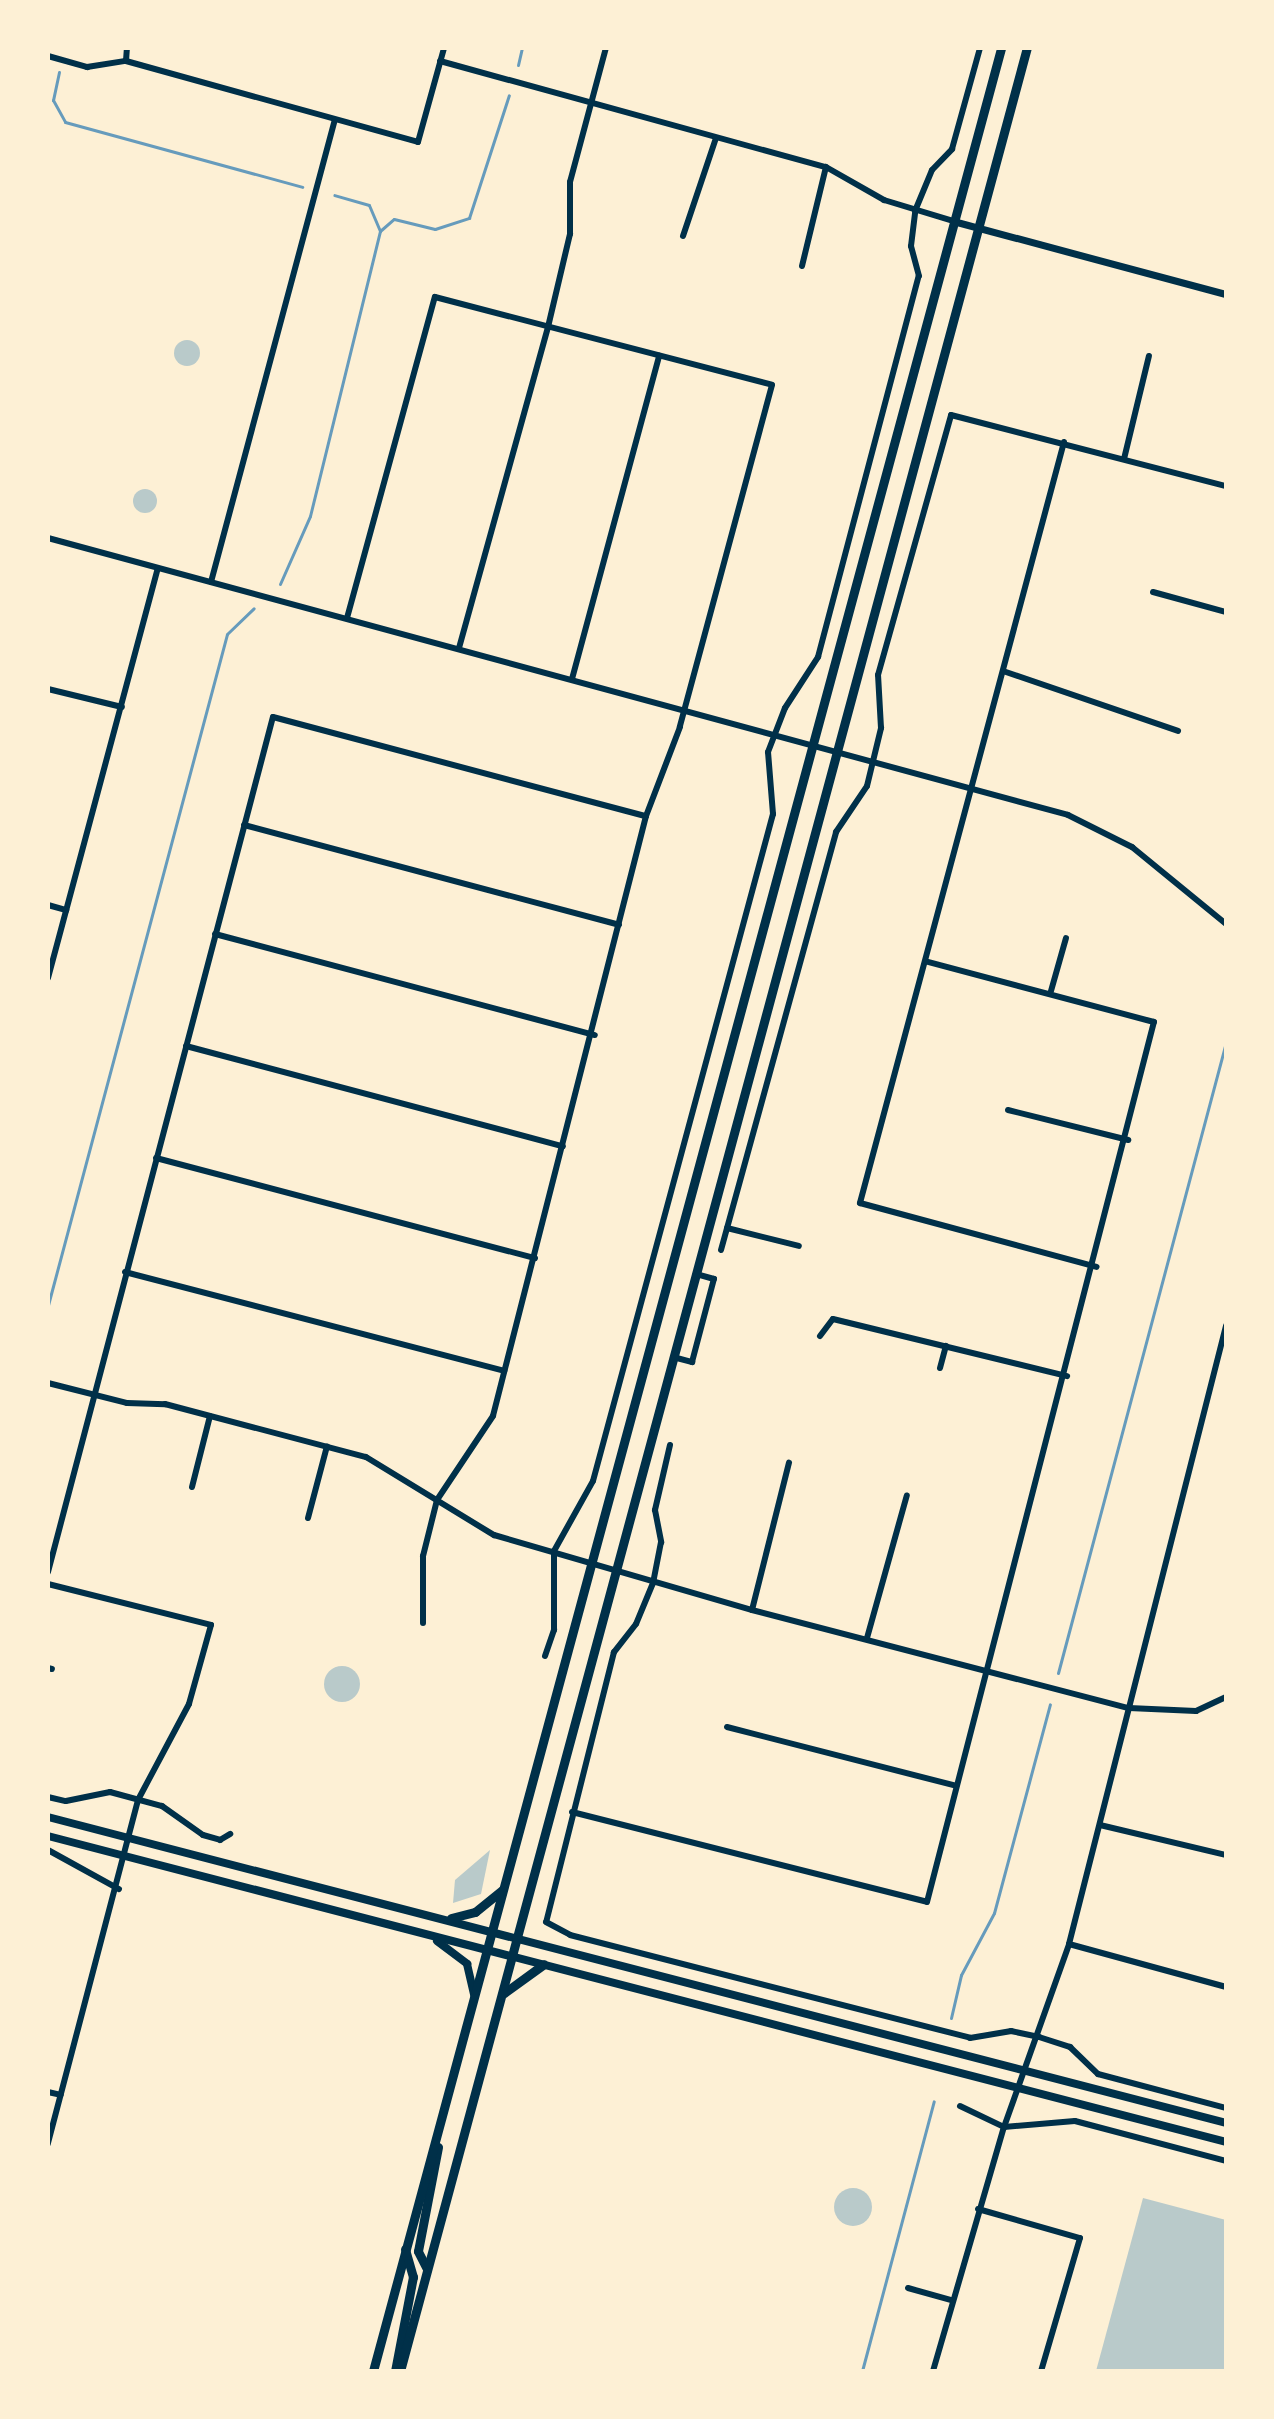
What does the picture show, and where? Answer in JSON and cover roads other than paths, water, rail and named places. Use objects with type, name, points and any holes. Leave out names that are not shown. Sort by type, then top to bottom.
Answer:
[{"type":"main road","points":[[373,2371],[1001,48]]},
{"type":"main road","points":[[397,2371],[1027,48]]},
{"type":"main road","points":[[48,1817],[494,1929],[1226,2123]]},
{"type":"main road","points":[[48,1836],[1226,2142]]},
{"type":"main road","points":[[451,1918],[475,1912],[505,1888]]},
{"type":"main road","points":[[418,1932],[462,1957],[474,1999]]},
{"type":"main road","points":[[501,1995],[544,1964]]},
{"type":"main road","points":[[427,2269],[418,2251],[440,2124]]},
{"type":"main road","points":[[397,2371],[413,2277],[405,2249]]},
{"type":"street","points":[[126,61],[127,48]]},
{"type":"street","points":[[48,56],[87,67],[126,61],[418,142],[444,48]]},
{"type":"street","points":[[459,648],[548,327],[590,104],[606,48]]},
{"type":"street","points":[[545,1656],[554,1630],[554,1551],[593,1481],[773,814],[766,767],[775,734],[818,657],[919,276],[911,246],[915,211],[932,170],[952,149],[980,48]]},
{"type":"street","points":[[440,61],[826,167],[915,211],[1226,294]]},
{"type":"street","points":[[211,582],[335,120]]},
{"type":"street","points":[[683,236],[716,138]]},
{"type":"street","points":[[802,266],[826,167]]},
{"type":"street","points":[[347,618],[435,297],[772,385],[684,707],[646,816],[595,1035],[493,1416],[437,1500],[423,1556],[423,1623]]},
{"type":"street","points":[[572,679],[659,356]]},
{"type":"street","points":[[1124,459],[1149,356]]},
{"type":"street","points":[[721,1250],[836,832],[861,799],[873,760],[881,728],[878,675],[951,415],[1226,486]]},
{"type":"street","points":[[1064,442],[971,785],[928,962],[860,1203],[1097,1267]]},
{"type":"street","points":[[48,538],[971,785],[1100,829],[1166,871],[1226,924]]},
{"type":"street","points":[[48,978],[158,568]]},
{"type":"street","points":[[1153,592],[1226,612]]},
{"type":"street","points":[[1003,671],[1178,731]]},
{"type":"street","points":[[48,689],[122,707]]},
{"type":"street","points":[[48,1572],[273,717],[646,816]]},
{"type":"street","points":[[244,825],[619,925]]},
{"type":"street","points":[[48,905],[66,910]]},
{"type":"street","points":[[1218,917],[1226,908]]},
{"type":"street","points":[[215,934],[595,1035]]},
{"type":"street","points":[[1051,991],[1066,938]]},
{"type":"street","points":[[572,1812],[927,1902],[1097,1267],[1154,1022],[1051,991],[928,962]]},
{"type":"street","points":[[186,1046],[563,1146]]},
{"type":"street","points":[[1008,1110],[1128,1140]]},
{"type":"street","points":[[156,1158],[535,1258]]},
{"type":"street","points":[[727,1228],[799,1246]]},
{"type":"street","points":[[125,1272],[504,1371]]},
{"type":"street","points":[[673,1357],[692,1362],[711,1293],[714,1279],[695,1274]]},
{"type":"street","points":[[820,1336],[833,1319],[1067,1376]]},
{"type":"street","points":[[933,2371],[951,2300],[1004,2127],[1027,2071],[1069,1944],[1226,1326]]},
{"type":"street","points":[[940,1368],[946,1346]]},
{"type":"street","points":[[48,1383],[93,1395],[210,1416],[366,1457],[494,1535],[554,1551],[615,1573],[752,1610],[1129,1708],[1196,1711],[1226,1697]]},
{"type":"street","points":[[192,1487],[210,1416]]},
{"type":"street","points":[[670,1445],[655,1510],[661,1542],[653,1583],[646,1607],[614,1652],[546,1922],[570,1935],[970,2038],[1011,2031],[1039,2037],[1070,2047],[1098,2074],[1226,2108]]},
{"type":"street","points":[[308,1518],[327,1446]]},
{"type":"street","points":[[752,1610],[789,1463]]},
{"type":"street","points":[[867,1638],[907,1495]]},
{"type":"street","points":[[48,1584],[211,1625],[189,1704],[138,1800],[119,1889],[48,2144]]},
{"type":"street","points":[[727,1727],[956,1786]]},
{"type":"street","points":[[48,1797],[66,1801],[110,1792],[178,1814],[203,1835],[220,1840],[230,1834]]},
{"type":"street","points":[[1100,1825],[1226,1855]]},
{"type":"street","points":[[48,1850],[119,1889]]},
{"type":"street","points":[[1069,1944],[1226,1987]]},
{"type":"street","points":[[48,2092],[61,2095]]},
{"type":"street","points":[[960,2106],[1004,2127],[1075,2121],[1226,2161]]},
{"type":"street","points":[[978,2209],[1080,2238],[1041,2371]]},
{"type":"street","points":[[908,2288],[951,2300]]},
{"type":"waterway","points":[[518,65],[522,48]]},
{"type":"waterway","points":[[59,72],[53,100],[65,122],[302,187]]},
{"type":"waterway","points":[[380,231],[394,219],[435,229],[469,218],[509,95]]},
{"type":"waterway","points":[[280,584],[310,516],[380,231],[369,205],[334,195]]},
{"type":"waterway","points":[[48,1305],[227,634],[254,608]]},
{"type":"waterway","points":[[1058,1673],[1226,1042]]},
{"type":"waterway","points":[[951,2018],[961,1975],[994,1913],[1050,1704]]},
{"type":"waterway","points":[[862,2371],[934,2101]]}]
